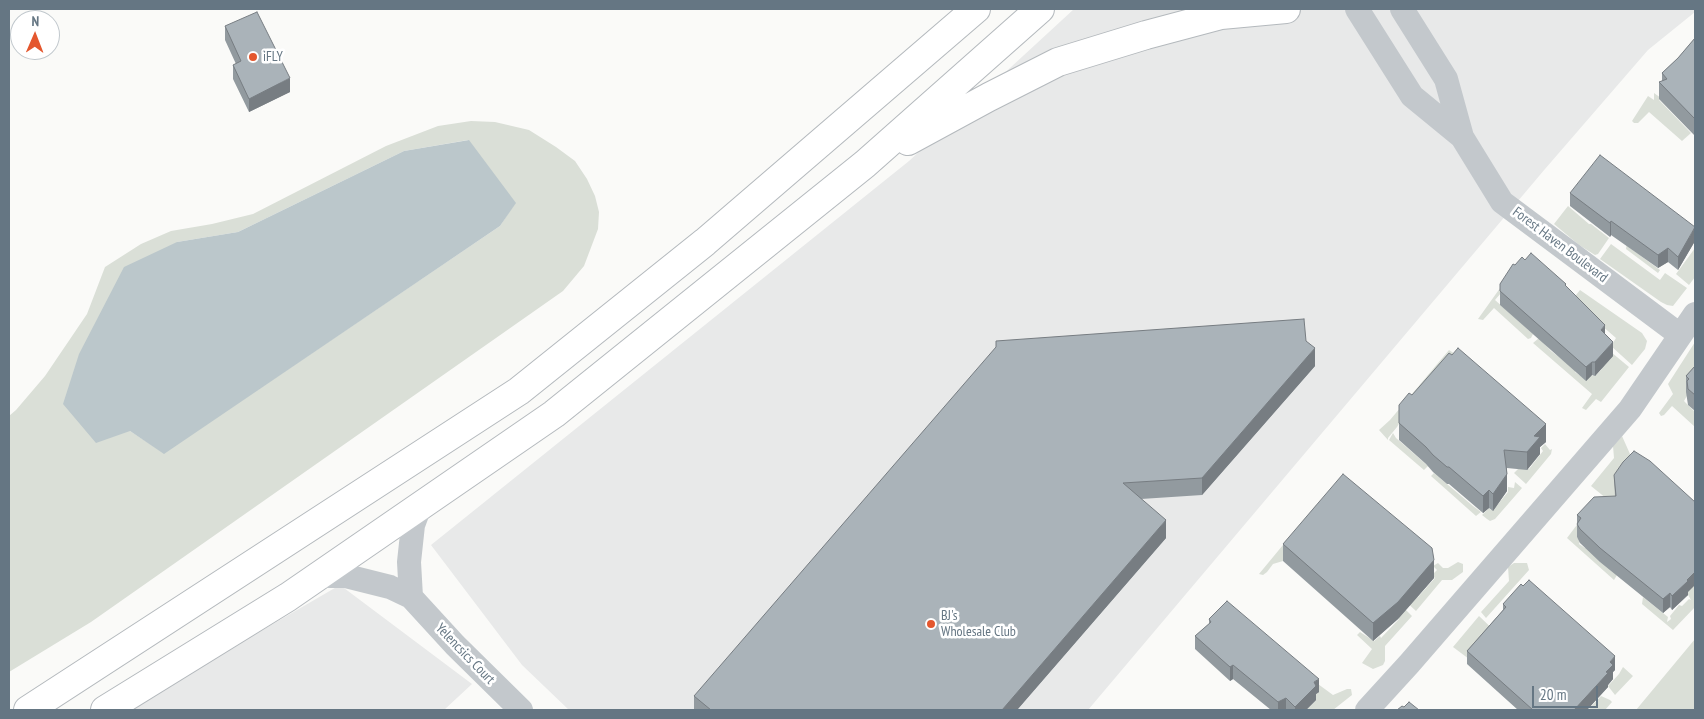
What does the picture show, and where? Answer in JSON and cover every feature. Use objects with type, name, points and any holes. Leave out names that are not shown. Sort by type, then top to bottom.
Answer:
[{"type":"highway","points":[[28,710],[519,391],[705,242],[976,9]]},
{"type":"highway","points":[[105,710],[318,576],[554,414],[865,164],[1040,9]]},
{"type":"highway","points":[[865,164],[989,96],[1058,62],[1146,35],[1221,16],[1286,9]]},
{"type":"street","name":"Forest Haven Boulevard","points":[[1357,9],[1412,96],[1462,137]]},
{"type":"street","name":"Forest Haven Boulevard","points":[[1402,9],[1446,79],[1462,137],[1502,202],[1680,335]]},
{"type":"street","points":[[1367,710],[1630,409],[1695,314]]},
{"type":"street","points":[[411,597],[410,562],[414,525],[420,506]]},
{"type":"street","name":"Yelencsics Court","points":[[318,576],[346,576],[390,587],[411,597],[455,645],[521,710]]},
{"type":"shaded area","points":[[1074,9],[1695,9],[1695,12],[1648,50],[1545,169],[1088,710],[569,710],[522,665],[431,545],[909,161]]},
{"type":"shaded area","points":[[1654,93],[1661,98],[1659,100],[1691,133],[1682,141],[1649,112],[1638,123],[1632,121],[1648,96],[1654,100]]},
{"type":"shaded area","points":[[471,121],[495,122],[529,130],[575,161],[595,196],[599,212],[598,229],[584,266],[563,291],[91,622],[9,672],[9,416],[45,376],[87,314],[105,267],[141,244],[171,231],[253,214],[386,146],[438,126]],"holes":[[[468,140],[515,203],[500,226],[164,453],[130,431],[177,242],[238,232],[404,151]]]},
{"type":"shaded area","points":[[469,140],[516,203],[500,226],[164,454],[130,431],[96,443],[63,404],[79,354],[124,267],[177,242],[238,232],[404,151]]},
{"type":"shaded area","points":[[1568,206],[1609,238],[1598,254],[1595,255],[1579,245],[1554,224]]},
{"type":"shaded area","points":[[1627,242],[1630,248],[1660,270],[1658,273],[1626,249]]},
{"type":"shaded area","points":[[1611,244],[1660,280],[1665,273],[1687,288],[1673,306],[1661,302],[1600,259]]},
{"type":"shaded area","points":[[1695,248],[1695,277],[1689,285],[1676,274]]},
{"type":"shaded area","points":[[1503,284],[1501,293],[1495,300],[1533,334],[1531,338],[1528,339],[1494,308],[1483,320],[1478,319]]},
{"type":"shaded area","points":[[1580,290],[1642,333],[1647,341],[1645,349],[1632,365],[1611,346],[1616,338],[1572,300]]},
{"type":"shaded area","points":[[1539,338],[1551,351],[1576,370],[1575,372],[1582,377],[1596,375],[1611,352],[1629,367],[1601,402],[1596,399],[1586,410],[1582,408],[1592,394],[1533,343]]},
{"type":"shaded area","points":[[1695,342],[1695,382],[1684,401],[1695,412],[1695,427],[1672,406],[1664,415],[1661,416],[1659,413],[1673,394],[1668,384]]},
{"type":"shaded area","points":[[1449,350],[1455,354],[1402,419],[1388,440],[1379,430],[1390,420]]},
{"type":"shaded area","points":[[1393,433],[1396,438],[1428,466],[1424,470],[1389,440]]},
{"type":"shaded area","points":[[1622,436],[1630,454],[1641,463],[1612,503],[1591,486],[1614,458],[1613,446]]},
{"type":"shaded area","points":[[1545,444],[1550,450],[1552,449],[1551,454],[1526,484],[1514,473],[1520,467],[1529,469],[1543,451],[1541,448]]},
{"type":"shaded area","points":[[1434,473],[1481,512],[1476,516],[1431,476]]},
{"type":"shaded area","points":[[1515,482],[1522,488],[1495,519],[1490,521],[1482,515],[1489,508],[1491,510],[1498,504],[1508,492],[1508,487],[1514,488]]},
{"type":"shaded area","points":[[1598,497],[1577,537],[1580,541],[1579,544],[1585,548],[1587,547],[1617,575],[1614,580],[1567,538]]},
{"type":"shaded area","points":[[1316,505],[1322,507],[1283,561],[1273,564],[1263,575],[1259,574]]},
{"type":"shaded area","points":[[1458,562],[1463,564],[1463,572],[1452,580],[1442,580],[1416,611],[1404,600],[1418,597],[1435,578],[1432,575],[1437,570],[1433,566],[1438,563],[1443,568],[1448,568]]},
{"type":"shaded area","points":[[1514,563],[1527,563],[1529,570],[1486,618],[1481,612],[1509,581],[1508,567]]},
{"type":"shaded area","points":[[1695,584],[1695,607],[1673,630],[1642,604],[1643,597],[1668,617],[1667,622],[1671,619],[1670,616],[1679,605],[1682,606],[1689,599],[1691,600],[1687,593]]},
{"type":"shaded area","points":[[340,585],[472,684],[444,710],[125,710]]},
{"type":"shaded area","points":[[1397,601],[1412,616],[1385,646],[1385,661],[1383,665],[1373,669],[1362,663],[1372,649],[1357,635],[1360,632],[1374,641],[1380,636],[1381,638],[1399,619]]},
{"type":"shaded area","points":[[1479,616],[1501,637],[1469,659],[1453,647]]},
{"type":"shaded area","points":[[1695,639],[1695,710],[1636,710]]},
{"type":"shaded area","points":[[1623,667],[1633,676],[1615,695],[1608,686]]},
{"type":"shaded area","points":[[1318,684],[1333,695],[1351,689],[1352,695],[1333,710],[1306,710],[1316,700],[1314,696]]},
{"type":"shaded area","points":[[1601,696],[1612,702],[1605,710],[1588,710]]},
{"type":"building","name":"iFLY","points":[[257,12],[290,78],[249,99],[233,65],[241,61],[225,26]]},
{"type":"building","points":[[1695,38],[1695,119],[1659,82],[1667,79],[1662,73]]},
{"type":"building","points":[[1600,155],[1695,227],[1678,257],[1668,248],[1658,255],[1570,193]]},
{"type":"building","points":[[1531,253],[1566,284],[1605,325],[1601,330],[1613,342],[1595,362],[1586,367],[1500,291],[1500,284],[1513,264],[1515,265],[1522,257],[1525,260]]},
{"type":"building","name":"BJ's Wholesale Club","points":[[1304,319],[1306,341],[1315,348],[1202,478],[1123,483],[1166,520],[1002,710],[711,710],[694,696],[996,347],[996,341]]},
{"type":"building","points":[[1458,348],[1546,424],[1534,436],[1540,437],[1527,452],[1504,450],[1507,474],[1493,494],[1489,490],[1483,496],[1433,455],[1399,423],[1399,405],[1409,393],[1412,395],[1449,353],[1452,355]]},
{"type":"building","points":[[1695,366],[1695,395],[1688,389],[1687,381],[1689,379],[1686,376]]},
{"type":"building","points":[[1634,451],[1650,461],[1695,502],[1695,572],[1672,596],[1670,593],[1663,599],[1600,548],[1577,524],[1581,518],[1577,515],[1594,497],[1616,496],[1614,475]]},
{"type":"building","points":[[1343,474],[1432,548],[1434,560],[1398,602],[1373,623],[1283,544]]},
{"type":"building","points":[[1529,580],[1615,656],[1610,662],[1613,665],[1606,672],[1608,673],[1574,710],[1533,710],[1467,651],[1506,607],[1503,604],[1521,584],[1523,586]]},
{"type":"building","points":[[1227,601],[1319,679],[1314,682],[1316,686],[1295,707],[1286,698],[1278,702],[1233,665],[1230,667],[1195,636],[1211,622],[1209,619]]},
{"type":"building","points":[[1409,702],[1419,710],[1397,710],[1402,706],[1404,707]]},
{"type":"place","name":"iFLY","points":[[253,57]]},
{"type":"place","name":"BJ's Wholesale Club","points":[[931,624]]}]
